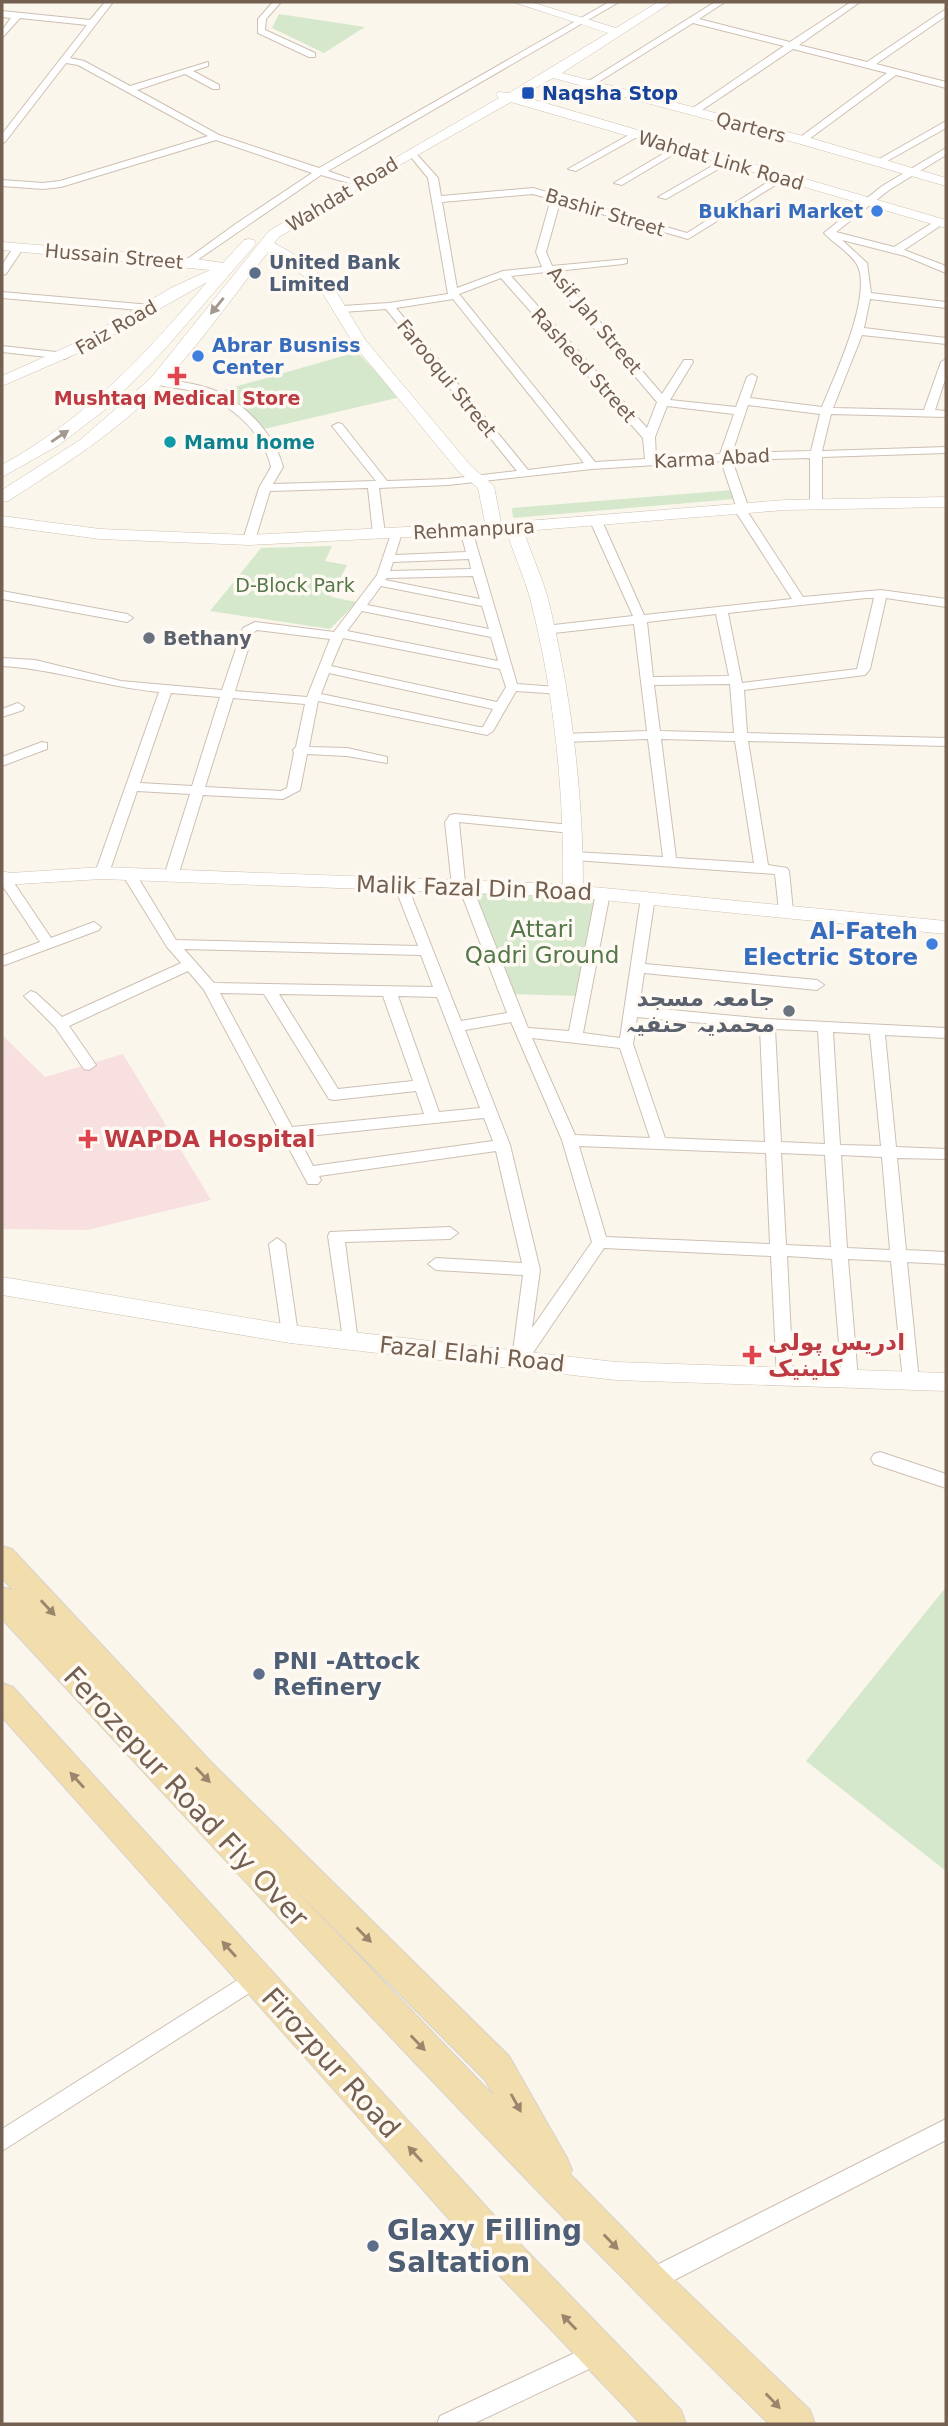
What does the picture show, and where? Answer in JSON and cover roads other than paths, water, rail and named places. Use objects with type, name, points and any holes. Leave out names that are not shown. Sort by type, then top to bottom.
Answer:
[{"type":"main road","name":"Wahdat Road","points":[[2,497],[86,443],[157,381],[274,234],[349,182],[412,152],[611,31],[650,2]]},
{"type":"main road","name":"Wahdat Road","points":[[2,472],[58,438],[100,407],[150,356],[259,233],[504,95],[551,74]]},
{"type":"main road","points":[[2,1558],[201,1773],[497,2068],[570,2200],[796,2424]]},
{"type":"main road","name":"Ferozepur Road Fly Over","points":[[2,1599],[371,1994],[570,2200]]},
{"type":"main road","name":"Firozpur Road","points":[[2,1696],[511,2261],[667,2424]]},
{"type":"street","points":[[2,140],[15,117],[109,2]]},
{"type":"street","points":[[277,2],[262,19],[261,30],[312,55]]},
{"type":"street","points":[[519,2],[611,31]]},
{"type":"street","points":[[190,262],[255,213],[321,170],[615,2]]},
{"type":"street","name":"Wahdat Road","points":[[551,74],[611,31],[666,2]]},
{"type":"street","points":[[589,84],[721,2]]},
{"type":"street","points":[[693,112],[856,2]]},
{"type":"street","points":[[870,64],[946,12]]},
{"type":"street","points":[[2,14],[91,23]]},
{"type":"street","points":[[2,35],[18,15]]},
{"type":"street","points":[[692,19],[946,85]]},
{"type":"street","points":[[64,60],[81,62],[216,137],[321,170],[349,182]]},
{"type":"street","points":[[131,89],[205,64]]},
{"type":"street","points":[[186,71],[216,87]]},
{"type":"street","points":[[802,140],[895,71]]},
{"type":"street","name":"Qarters","points":[[551,74],[802,140],[946,182]]},
{"type":"street","name":"Wahdat Link Road","points":[[504,95],[943,223]]},
{"type":"street","points":[[879,163],[946,124]]},
{"type":"street","points":[[573,169],[634,135]]},
{"type":"street","points":[[2,183],[43,186],[61,184],[216,137]]},
{"type":"street","points":[[619,183],[679,148]]},
{"type":"street","points":[[829,233],[866,200],[946,151]]},
{"type":"street","points":[[412,152],[433,178],[453,293],[592,466]]},
{"type":"street","points":[[663,197],[726,161]]},
{"type":"street","name":"Bashir Street","points":[[437,198],[533,191],[688,236],[782,177]]},
{"type":"street","name":"Asif Jah Street","points":[[557,197],[541,252],[550,270],[663,402]]},
{"type":"street","points":[[895,250],[943,223]]},
{"type":"street","points":[[829,233],[895,250],[946,270]]},
{"type":"street","points":[[816,504],[816,453],[826,411],[858,331],[866,295],[863,263],[829,233]]},
{"type":"street","points":[[266,245],[287,256],[326,286],[360,343],[465,469],[486,486],[494,528]]},
{"type":"street","name":"Hussain Street","points":[[2,246],[190,262],[246,270]]},
{"type":"street","points":[[2,272],[19,247]]},
{"type":"street","name":"Farooqui Street","points":[[389,306],[453,296],[453,293],[503,274],[623,261]]},
{"type":"street","name":"Faiz Road","points":[[2,381],[65,356],[151,308],[190,282],[227,268]]},
{"type":"street","name":"Rasheed Street","points":[[503,274],[649,437],[651,462]]},
{"type":"street","points":[[2,295],[151,308]]},
{"type":"street","points":[[866,295],[946,305]]},
{"type":"street","points":[[341,309],[389,306]]},
{"type":"street","name":"Farooqui Street","points":[[389,306],[525,473]]},
{"type":"street","points":[[858,331],[946,341]]},
{"type":"street","points":[[2,349],[65,356]]},
{"type":"street","points":[[649,437],[663,402],[688,362]]},
{"type":"street","points":[[929,413],[946,362]]},
{"type":"street","points":[[751,377],[725,457],[741,509],[800,602]]},
{"type":"street","points":[[157,381],[191,387],[222,398],[253,424],[273,449],[277,467],[265,488],[249,540]]},
{"type":"street","points":[[663,402],[946,414]]},
{"type":"street","points":[[132,787],[283,795],[293,790],[299,750],[324,668],[338,635],[380,579],[388,559],[387,534],[378,484],[338,426]]},
{"type":"street","name":"Karma Abad","points":[[265,488],[478,479],[592,466],[725,457],[946,450]]},
{"type":"street","name":"Rehmanpura","points":[[2,521],[140,537],[249,540],[514,527],[816,504],[946,502]]},
{"type":"street","points":[[596,521],[640,619],[670,861]]},
{"type":"street","points":[[514,527],[540,601],[557,691],[574,856],[573,891]]},
{"type":"street","points":[[2,662],[34,664],[121,685],[228,695],[313,698],[483,732],[502,707],[512,687],[466,530]]},
{"type":"street","points":[[388,559],[474,555]]},
{"type":"street","points":[[380,579],[479,572]]},
{"type":"street","points":[[380,579],[489,604]]},
{"type":"street","points":[[648,681],[736,683],[861,673],[881,594]]},
{"type":"street","points":[[545,630],[881,594],[946,603]]},
{"type":"street","points":[[2,595],[127,618]]},
{"type":"street","points":[[359,607],[498,635]]},
{"type":"street","points":[[722,612],[736,683],[762,868]]},
{"type":"street","points":[[171,876],[250,628],[255,626],[338,635],[506,666]]},
{"type":"street","points":[[324,668],[502,707]]},
{"type":"street","points":[[512,687],[557,691]]},
{"type":"street","points":[[103,873],[166,689]]},
{"type":"street","points":[[2,713],[18,707]]},
{"type":"street","points":[[563,738],[654,734],[946,741]]},
{"type":"street","points":[[2,762],[42,746]]},
{"type":"street","points":[[299,750],[347,752],[382,760]]},
{"type":"street","points":[[571,829],[455,818],[452,822],[462,886],[570,1140],[600,1242]]},
{"type":"street","points":[[574,856],[762,868],[782,872],[786,911]]},
{"type":"street","name":"Malik Fazal Din Road","points":[[3,879],[103,873],[573,891],[946,928]]},
{"type":"street","points":[[129,874],[172,944],[210,988],[311,1176],[502,1145]]},
{"type":"street","points":[[3,879],[48,944]]},
{"type":"street","points":[[401,885],[502,1145],[532,1270],[520,1359]]},
{"type":"street","points":[[575,1037],[603,893]]},
{"type":"street","points":[[648,897],[626,1044],[659,1143]]},
{"type":"street","points":[[2,961],[94,927]]},
{"type":"street","points":[[172,944],[426,951]]},
{"type":"street","points":[[60,1024],[189,965]]},
{"type":"street","points":[[636,968],[817,985]]},
{"type":"street","points":[[210,988],[441,992]]},
{"type":"street","points":[[268,988],[334,1095],[422,1085]]},
{"type":"street","points":[[389,991],[433,1118]]},
{"type":"street","points":[[31,996],[60,1024],[89,1065]]},
{"type":"street","points":[[630,1011],[767,1024],[946,1033]]},
{"type":"street","points":[[455,1027],[516,1016]]},
{"type":"street","points":[[767,1024],[785,1377]]},
{"type":"street","points":[[825,1028],[850,1379]]},
{"type":"street","points":[[877,1031],[911,1381]]},
{"type":"street","points":[[523,1032],[626,1044]]},
{"type":"street","points":[[288,1133],[489,1112]]},
{"type":"street","points":[[570,1140],[946,1154]]},
{"type":"street","points":[[350,1342],[336,1236],[450,1233]]},
{"type":"street","points":[[600,1242],[946,1258]]},
{"type":"street","points":[[520,1359],[600,1242]]},
{"type":"street","points":[[277,1244],[290,1334]]},
{"type":"street","points":[[436,1264],[532,1270]]},
{"type":"street","name":"Fazal Elahi Road","points":[[2,1286],[290,1334],[616,1371],[946,1382]]},
{"type":"street","points":[[880,1459],[946,1481]]},
{"type":"street","points":[[2,2141],[255,1978]]},
{"type":"street","points":[[649,2280],[946,2129]]},
{"type":"street","points":[[448,2424],[598,2353]]},
{"type":"place","name":"Naqsha Stop","points":[[528,93]]},
{"type":"place","name":"Bukhari Market","points":[[877,211]]},
{"type":"place","name":"United Bank Limited","points":[[255,273]]},
{"type":"place","name":"Abrar Busniss Center","points":[[198,356]]},
{"type":"place","name":"Mushtaq Medical Store","points":[[177,376]]},
{"type":"place","name":"Mamu home","points":[[170,442]]},
{"type":"place","name":"Bethany","points":[[149,638]]},
{"type":"place","name":"Al-Fateh Electric Store","points":[[932,944]]},
{"type":"place","name":"جامعہ مسجد محمدیہ حنفیہ","points":[[789,1011]]},
{"type":"place","name":"WAPDA Hospital","points":[[88,1139]]},
{"type":"place","name":"ادریس پولی کلینیک","points":[[752,1355]]},
{"type":"place","name":"PNI -Attock Refinery","points":[[259,1674]]},
{"type":"place","name":"Glaxy Filling Saltation","points":[[373,2246]]},
{"type":"park label","name":"D-Block Park","points":[[295,585]]},
{"type":"park label","name":"Attari Qadri Ground","points":[[542,942]]}]
